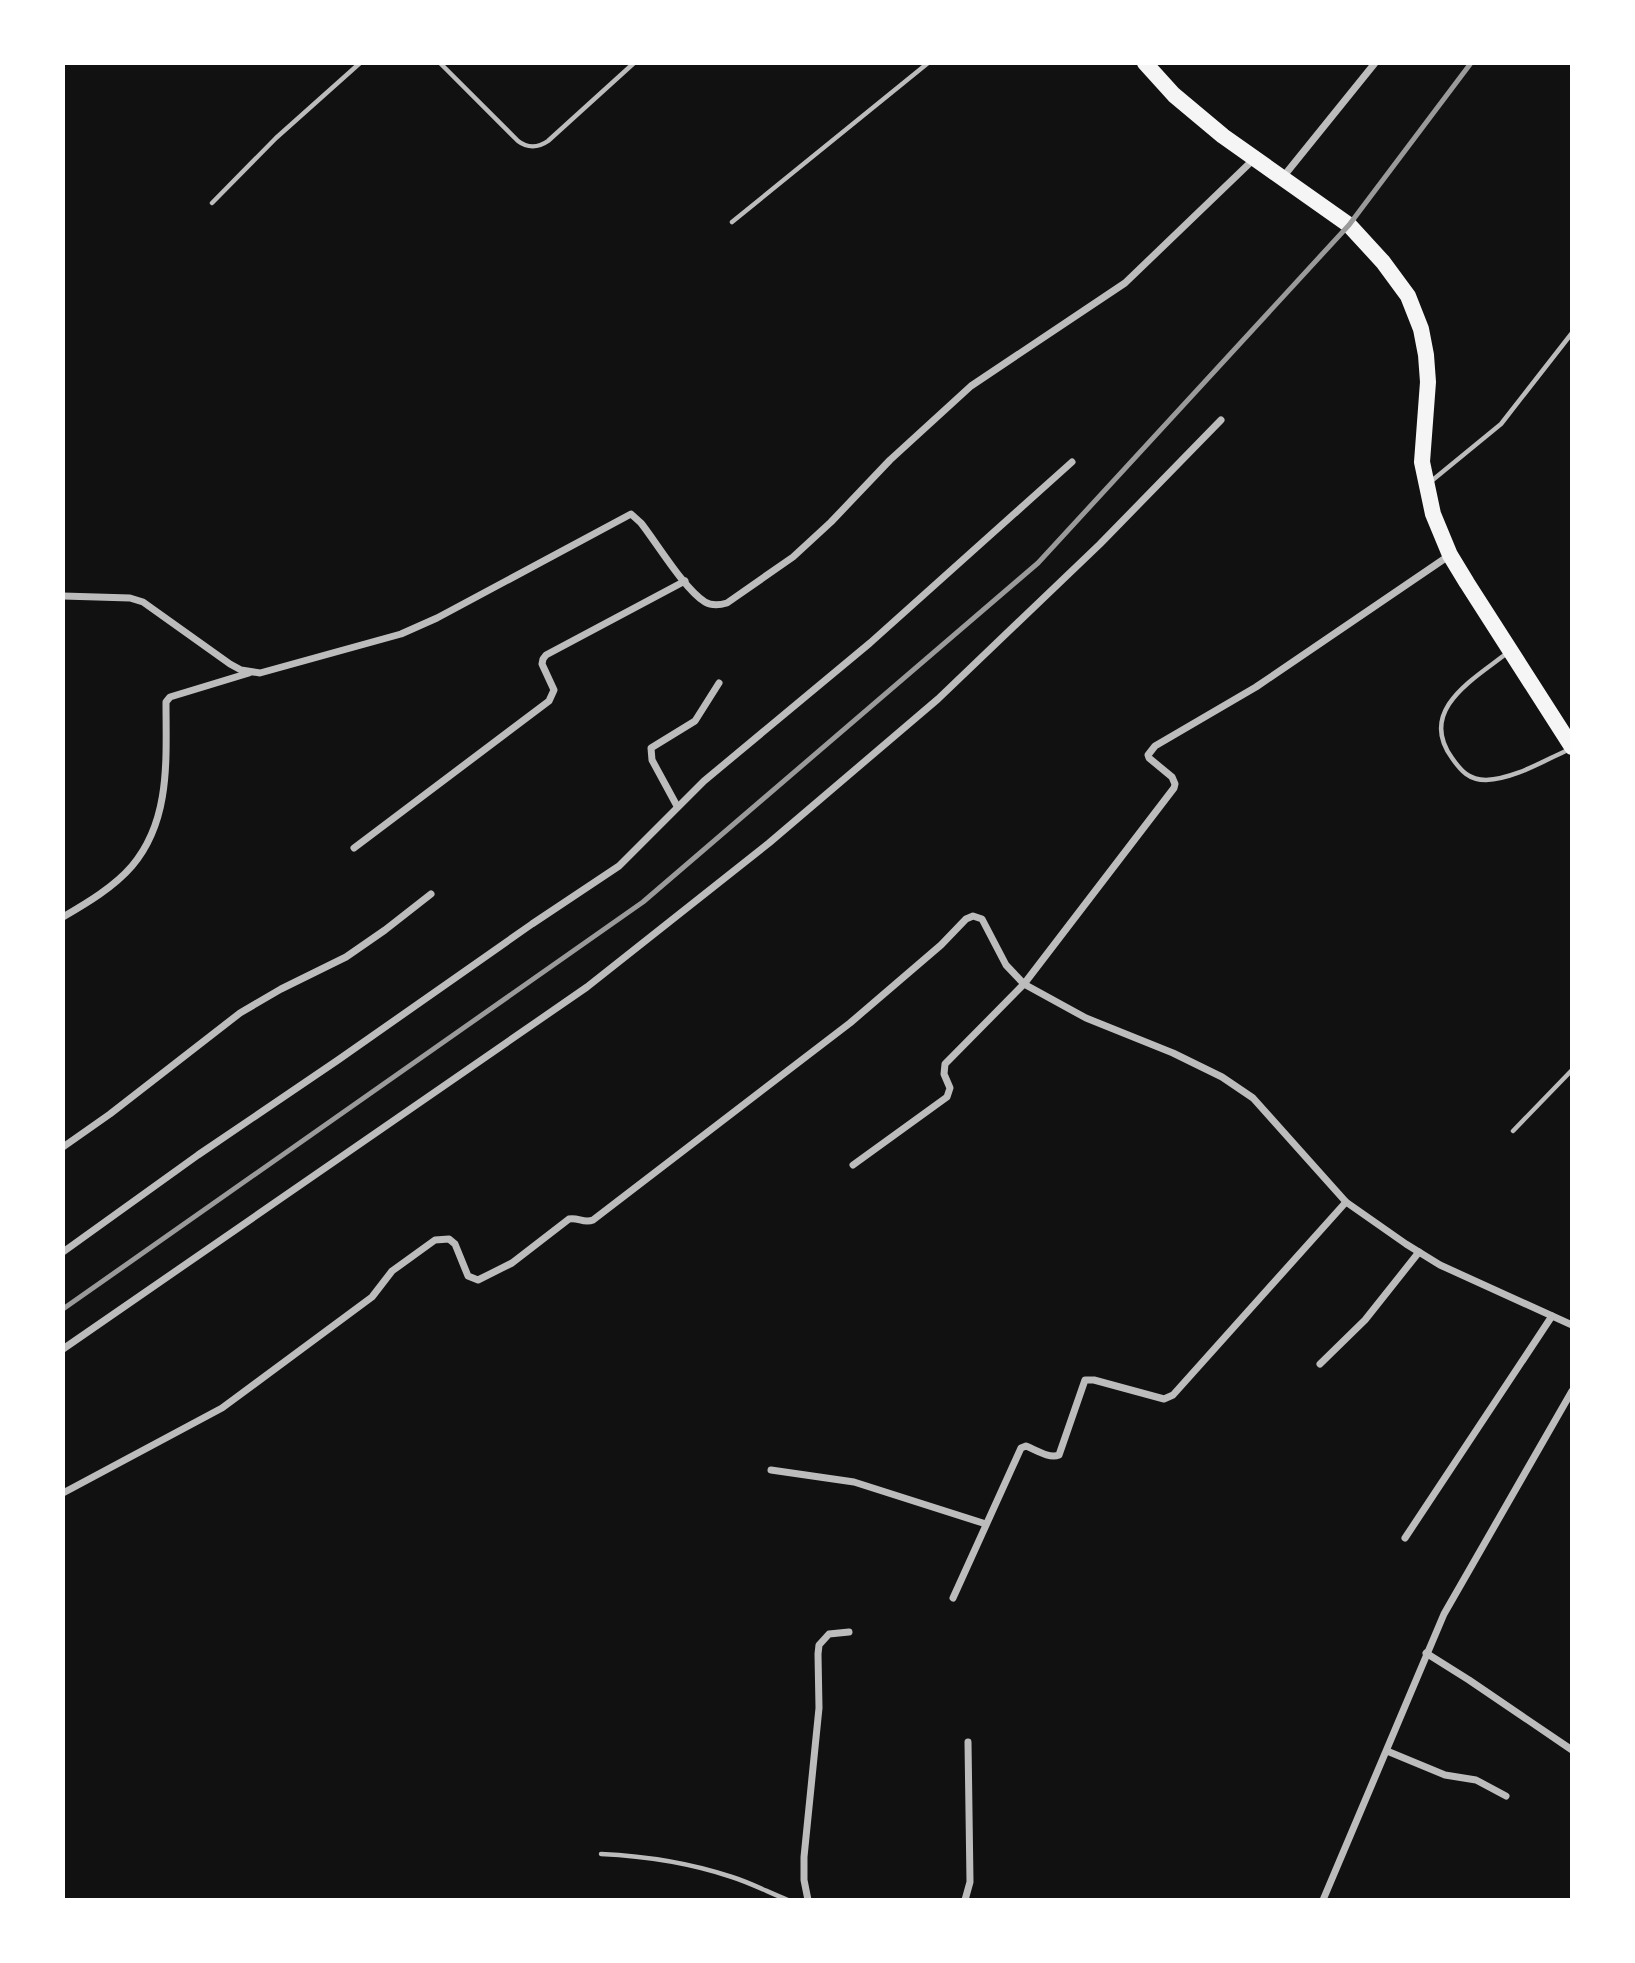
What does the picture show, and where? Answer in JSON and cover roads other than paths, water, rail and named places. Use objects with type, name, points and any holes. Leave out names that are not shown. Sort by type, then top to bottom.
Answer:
[{"type":"main road","points":[[1145,63],[1174,95],[1223,135],[1349,225],[1383,262],[1408,296],[1421,329],[1426,355],[1428,382],[1422,462],[1433,514],[1450,555],[1572,748]]},
{"type":"street","points":[[1282,178],[1375,63]]},
{"type":"street","points":[[63,917],[99,894],[131,867],[148,843],[159,814],[164,790],[166,702],[170,697],[250,673],[260,673],[401,634],[437,618],[631,514],[685,581],[706,602],[721,605],[793,557],[831,522],[890,460],[971,386],[1110,295],[1255,158]]},
{"type":"street","points":[[63,1349],[587,988],[769,843],[938,699],[1100,544],[1221,420]]},
{"type":"street","points":[[63,1252],[198,1155],[619,866],[677,806],[870,643],[1072,462]]},
{"type":"street","points":[[853,1165],[947,1097],[950,1088],[944,1074],[945,1064],[1024,984],[1174,788],[1172,777],[1149,758],[1155,746],[1256,687],[1450,555]]},
{"type":"street","points":[[354,848],[549,701],[554,690],[542,664],[546,655],[685,581]]},
{"type":"street","points":[[63,596],[130,598],[143,602],[230,664],[250,673]]},
{"type":"street","points":[[677,806],[652,760],[651,748],[695,721],[719,683]]},
{"type":"street","points":[[63,1147],[240,1013],[346,957],[386,930],[431,894]]},
{"type":"street","points":[[63,1493],[187,1429],[231,1402],[372,1297],[392,1271],[435,1240],[449,1239],[455,1244],[468,1276],[478,1280],[512,1264],[569,1219],[585,1222],[593,1220],[850,1023],[941,945],[967,919],[977,916],[982,919],[1006,965],[1024,984],[1086,1018],[1173,1052],[1222,1077],[1253,1098],[1346,1202],[1440,1265],[1572,1325]]},
{"type":"street","points":[[953,1598],[1021,1448],[1026,1446],[1055,1457],[1062,1452],[1085,1380],[1094,1380],[1164,1399],[1173,1395],[1346,1202]]},
{"type":"street","points":[[1320,1364],[1365,1320],[1419,1252]]},
{"type":"street","points":[[1405,1538],[1552,1316]]},
{"type":"street","points":[[1323,1900],[1426,1653],[1466,1573],[1572,1391]]},
{"type":"street","points":[[771,1470],[854,1482],[986,1524]]},
{"type":"street","points":[[808,1900],[804,1880],[804,1857],[816,1744],[819,1645],[829,1634],[849,1632]]},
{"type":"street","points":[[1426,1653],[1572,1750]]},
{"type":"street","points":[[965,1900],[970,1882],[968,1742]]},
{"type":"street","points":[[1387,1751],[1445,1775],[1476,1780],[1506,1796]]},
{"type":"lane","points":[[212,203],[276,138],[360,63]]},
{"type":"lane","points":[[440,63],[518,141],[528,146],[543,145],[634,63]]},
{"type":"lane","points":[[732,222],[928,63]]},
{"type":"lane","points":[[1426,486],[1501,424],[1572,333]]},
{"type":"lane","points":[[1511,650],[1448,702],[1442,716],[1441,734],[1447,751],[1462,772],[1475,779],[1489,780],[1506,777],[1572,748]]},
{"type":"lane","points":[[1513,1131],[1572,1070]]},
{"type":"lane","points":[[601,1854],[629,1855],[721,1874],[789,1900]]},
{"type":"railway","points":[[63,1309],[643,902],[1038,563],[1349,225],[1471,63]]}]
